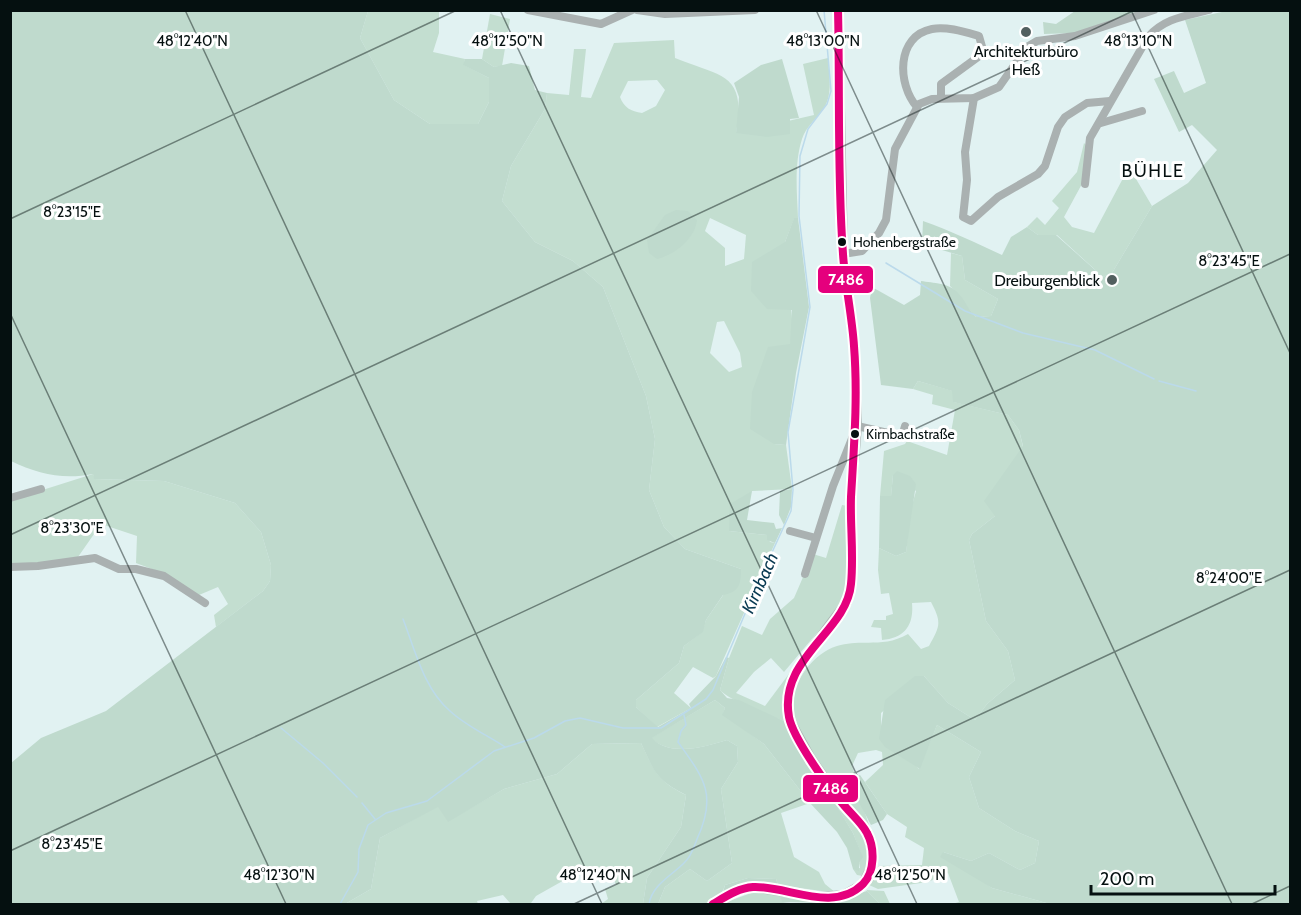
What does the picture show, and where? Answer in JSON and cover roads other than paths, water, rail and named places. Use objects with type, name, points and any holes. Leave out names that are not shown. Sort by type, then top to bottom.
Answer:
[{"type":"main road","points":[[713,904],[737,891],[753,887],[836,897],[852,892],[866,879],[873,856],[868,834],[840,801],[810,757],[790,721],[787,700],[793,680],[806,656],[847,602],[852,568],[851,500],[857,426],[854,346],[843,254],[838,10]]},
{"type":"street","points":[[528,10],[601,24],[632,10]]},
{"type":"street","points":[[638,10],[665,14],[755,10]]},
{"type":"street","points":[[843,254],[862,251],[879,233],[886,220],[895,149],[916,107],[932,99],[974,98],[999,87],[1032,44],[1075,36],[1154,10]]},
{"type":"street","points":[[1168,10],[1177,18]]},
{"type":"street","points":[[1085,184],[1090,138],[1101,123],[1110,101],[1148,37],[1156,27],[1177,18],[1209,10]]},
{"type":"street","points":[[916,107],[911,101],[903,76],[904,57],[911,41],[920,33],[936,28],[979,36],[982,50],[978,57],[941,84],[941,98]]},
{"type":"street","points":[[974,98],[965,152],[967,180],[963,216],[971,221],[998,197],[1038,174],[1045,166],[1058,127],[1065,117],[1087,103],[1110,101]]},
{"type":"street","points":[[1101,123],[1142,111]]},
{"type":"street","points":[[804,574],[847,445],[857,426],[897,435],[903,433],[905,426]]},
{"type":"street","points":[[10,498],[41,489]]},
{"type":"street","points":[[790,531],[816,538]]},
{"type":"street","points":[[10,567],[95,558],[119,569],[136,569],[164,576],[205,603]]},
{"type":"waterway","name":"Kirnbach","points":[[340,904],[358,872],[359,849],[368,825],[386,813],[427,801],[494,751],[534,738],[565,721],[580,718],[623,728],[661,728],[706,699],[713,690],[791,511],[793,490],[788,432],[810,307],[799,216],[800,156],[808,129],[827,104],[831,91],[824,10]]},
{"type":"waterway","points":[[886,263],[965,311],[1023,333],[1095,350],[1154,379]]},
{"type":"waterway","points":[[1159,381],[1196,391]]},
{"type":"waterway","points":[[403,619],[421,668],[433,692],[450,711],[463,721],[505,747]]},
{"type":"waterway","points":[[649,904],[658,886],[690,855],[706,810],[707,798],[701,776],[678,742],[681,731],[686,725],[684,715]]},
{"type":"waterway","points":[[281,728],[323,763],[357,797]]},
{"type":"waterway","points":[[362,803],[375,819]]},
{"type":"place","name":"Architekturbüro Heß","points":[[1026,32]]},
{"type":"place","name":"Hohenbergstraße","points":[[842,242]]},
{"type":"place","name":"Dreiburgenblick","points":[[1112,280]]},
{"type":"place","name":"Kirnbachstraße","points":[[855,434]]},
{"type":"district","name":"BÜHLE","points":[[1153,171]]}]
